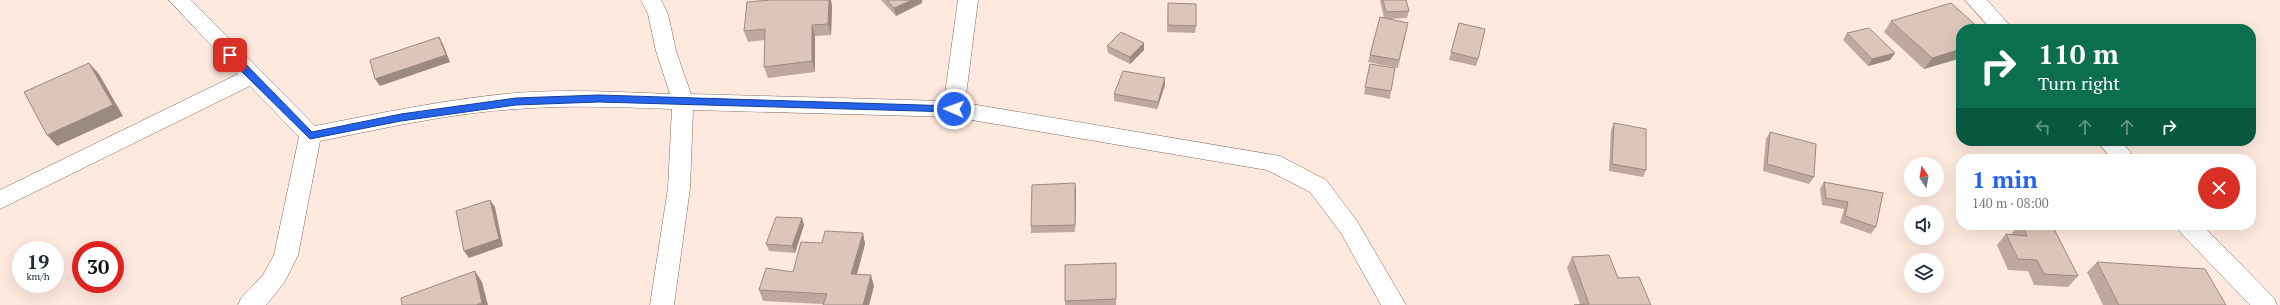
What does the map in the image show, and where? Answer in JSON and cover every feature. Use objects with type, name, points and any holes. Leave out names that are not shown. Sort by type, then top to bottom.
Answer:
[{"type":"street","points":[[179,0],[251,76],[310,135]]},
{"type":"street","points":[[651,0],[658,14],[666,50],[682,102],[679,188],[662,305]]},
{"type":"street","points":[[954,109],[968,0]]},
{"type":"street","points":[[1975,0],[1998,24]]},
{"type":"street","points":[[0,200],[251,76]]},
{"type":"street","points":[[310,135],[401,117],[516,102],[599,98],[682,102],[954,109],[1272,162],[1318,186],[1349,227],[1394,305]]},
{"type":"street","points":[[250,305],[265,291],[280,272],[286,255],[310,135]]},
{"type":"street","points":[[2113,146],[2120,154]]},
{"type":"street","points":[[2192,230],[2266,305]]},
{"type":"building","points":[[771,0],[829,0],[828,24],[812,25],[812,61],[764,67],[765,29],[744,31],[747,2]]},
{"type":"building","points":[[887,0],[912,0],[894,8]]},
{"type":"building","points":[[1383,0],[1406,0],[1409,11],[1386,12]]},
{"type":"building","points":[[1168,3],[1196,4],[1196,26],[1168,25]]},
{"type":"building","points":[[1951,3],[1974,24],[1956,24],[1956,51],[1932,58],[1891,21]]},
{"type":"building","points":[[1380,17],[1408,23],[1399,60],[1370,55]]},
{"type":"building","points":[[1459,23],[1485,29],[1478,59],[1451,52]]},
{"type":"building","points":[[1869,28],[1895,53],[1872,59],[1847,33]]},
{"type":"building","points":[[1121,32],[1144,43],[1130,57],[1107,46]]},
{"type":"building","points":[[439,37],[446,55],[375,79],[370,60]]},
{"type":"building","points":[[89,63],[113,105],[47,135],[24,92]]},
{"type":"building","points":[[1370,64],[1395,68],[1391,91],[1365,87]]},
{"type":"building","points":[[1123,71],[1165,78],[1158,102],[1114,94]]},
{"type":"building","points":[[1614,123],[1646,129],[1646,170],[1612,164]]},
{"type":"building","points":[[1770,132],[1816,144],[1814,177],[1767,164]]},
{"type":"building","points":[[1824,182],[1883,193],[1876,227],[1845,216],[1848,202],[1826,198]]},
{"type":"building","points":[[1075,183],[1075,225],[1031,226],[1032,185]]},
{"type":"building","points":[[490,200],[499,239],[464,251],[456,211]]},
{"type":"building","points":[[776,217],[802,218],[792,246],[766,244]]},
{"type":"building","points":[[2024,230],[2055,230],[2078,276],[2044,274],[2037,260],[2018,259],[2006,234],[2027,236]]},
{"type":"building","points":[[825,231],[863,233],[851,274],[871,275],[863,305],[823,305],[827,294],[759,290],[766,268],[793,272],[801,242],[822,243]]},
{"type":"building","points":[[1609,255],[1618,278],[1639,277],[1651,305],[1574,305],[1589,304],[1572,257]]},
{"type":"building","points":[[2097,262],[2205,269],[2226,305],[2119,305]]},
{"type":"building","points":[[1116,263],[1116,299],[1065,301],[1065,265]]},
{"type":"building","points":[[475,271],[482,303],[476,305],[402,305],[401,298]]},
{"type":"route","points":[[230,55],[310,135],[401,117],[516,102],[599,98],[682,102],[954,109]]}]
